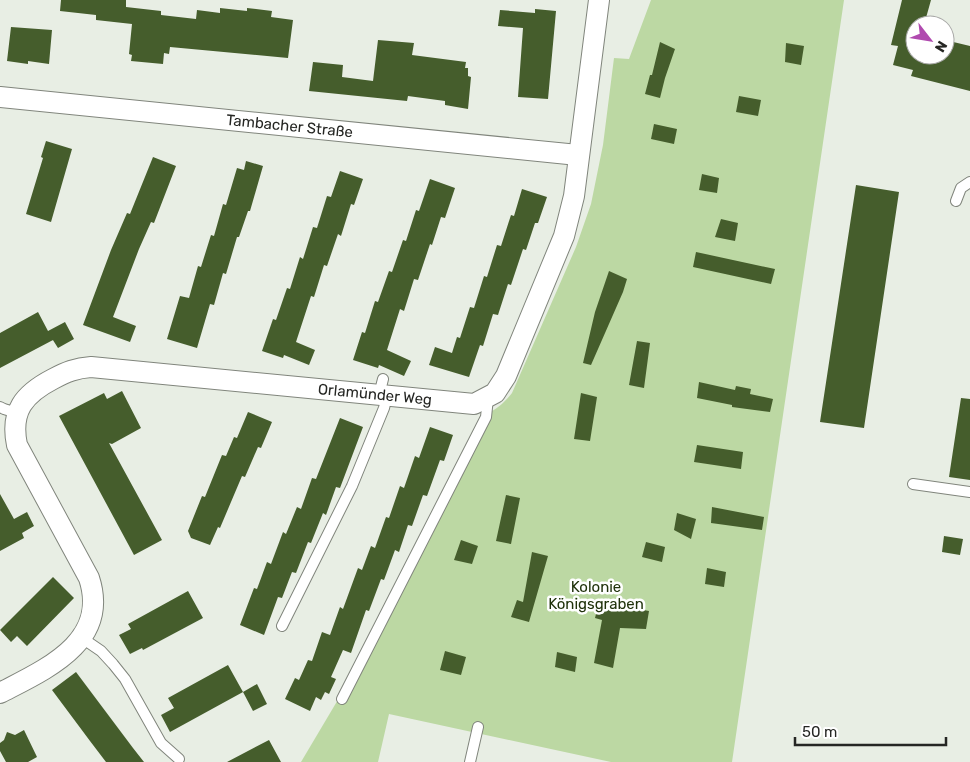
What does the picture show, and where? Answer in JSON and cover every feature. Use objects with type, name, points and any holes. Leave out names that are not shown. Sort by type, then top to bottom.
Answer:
[{"type":"street","points":[[488,398],[495,393],[506,376],[564,236],[574,196],[599,0]]},
{"type":"street","name":"Tambacher Straße","points":[[0,97],[578,155]]},
{"type":"street","name":"Orlamünder Weg","points":[[0,693],[53,665],[70,651],[82,638],[92,617],[94,600],[89,578],[17,445],[9,410],[34,391],[66,372],[80,368],[383,390],[474,404],[488,398]]},
{"type":"lane","points":[[956,201],[962,188],[970,182]]},
{"type":"lane","points":[[282,626],[352,486],[384,408],[383,390]]},
{"type":"lane","points":[[342,699],[486,417],[488,398]]},
{"type":"lane","points":[[913,484],[970,492]]},
{"type":"lane","points":[[82,638],[102,652],[113,664],[125,679],[161,744],[179,759]]},
{"type":"lane","points":[[470,762],[478,727]]},
{"type":"green space","name":"Kolonie Königsgraben","points":[[651,0],[844,0],[732,762],[611,762],[389,714],[378,762],[301,762],[339,698],[486,414],[494,410],[512,393],[576,247],[591,204],[603,145],[614,58],[629,59]]},
{"type":"building","points":[[61,0],[126,0],[126,7],[161,11],[161,15],[196,19],[197,10],[220,13],[220,8],[247,11],[247,8],[272,11],[271,17],[293,20],[288,58],[170,47],[169,54],[164,53],[163,64],[131,61],[132,55],[129,54],[132,24],[96,20],[96,15],[60,11]]},
{"type":"building","points":[[902,0],[931,0],[927,15],[905,15],[905,65],[955,65],[955,42],[970,46],[970,91],[911,76],[913,70],[893,65],[898,46],[891,45]]},
{"type":"building","points":[[535,9],[556,11],[548,99],[518,97],[523,28],[498,26],[500,10],[535,13]]},
{"type":"building","points":[[11,27],[52,30],[49,64],[7,61]]},
{"type":"building","points":[[378,40],[414,43],[412,55],[466,62],[465,68],[468,68],[468,76],[471,77],[468,109],[445,105],[445,101],[408,96],[407,101],[309,91],[313,62],[343,65],[342,77],[373,81]]},
{"type":"building","points":[[660,42],[675,49],[660,98],[645,94]]},
{"type":"building","points":[[786,43],[804,46],[801,65],[785,62]]},
{"type":"building","points":[[739,96],[761,100],[758,116],[736,112]]},
{"type":"building","points":[[654,124],[677,129],[674,144],[651,139]]},
{"type":"building","points":[[46,141],[72,149],[51,222],[26,214],[43,158],[41,157]]},
{"type":"building","points":[[153,157],[176,166],[154,223],[151,222],[139,249],[113,317],[136,326],[130,342],[83,325],[111,250],[127,213],[130,214]]},
{"type":"building","points":[[246,161],[263,166],[250,211],[248,211],[239,237],[237,237],[226,274],[223,273],[214,305],[210,304],[197,348],[167,339],[180,296],[189,298],[198,266],[201,267],[211,235],[214,236],[223,204],[226,205],[237,168],[244,170]]},
{"type":"building","points":[[340,171],[363,179],[354,205],[351,204],[341,236],[338,234],[327,266],[324,265],[314,297],[311,296],[296,342],[315,350],[309,365],[284,355],[283,358],[262,351],[273,319],[276,320],[287,288],[290,289],[300,257],[303,259],[313,227],[317,228],[327,196],[331,197]]},
{"type":"building","points":[[702,174],[719,178],[717,193],[699,190]]},
{"type":"building","points":[[430,179],[455,188],[445,218],[441,217],[432,245],[430,244],[418,280],[414,279],[404,311],[400,309],[387,350],[411,361],[404,376],[379,365],[378,368],[353,360],[362,332],[365,333],[375,301],[378,302],[389,271],[392,272],[403,240],[406,241],[416,210],[419,211]]},
{"type":"building","points":[[856,185],[899,192],[864,428],[820,422]]},
{"type":"building","points":[[522,189],[547,197],[538,223],[535,223],[526,250],[523,249],[511,285],[508,284],[498,315],[493,314],[483,346],[480,345],[469,377],[429,365],[435,347],[452,353],[457,337],[460,338],[470,307],[474,308],[484,276],[487,277],[497,245],[501,246],[511,215],[514,216]]},
{"type":"building","points":[[721,219],[738,223],[735,241],[715,237]]},
{"type":"building","points":[[696,252],[775,269],[771,284],[693,267]]},
{"type":"building","points":[[609,271],[627,279],[591,365],[583,363],[595,312]]},
{"type":"building","points":[[38,312],[48,331],[65,322],[74,339],[58,348],[53,340],[0,368],[0,333]]},
{"type":"building","points":[[637,341],[650,343],[644,388],[629,385]]},
{"type":"building","points":[[699,382],[735,390],[736,386],[751,389],[750,394],[773,399],[770,412],[732,407],[732,405],[697,398]]},
{"type":"building","points":[[122,391],[141,428],[112,444],[109,443],[162,540],[134,555],[59,416],[104,393],[107,399]]},
{"type":"building","points":[[581,393],[597,397],[590,441],[574,439]]},
{"type":"building","points":[[961,398],[970,399],[970,480],[949,477]]},
{"type":"building","points":[[248,412],[272,422],[261,448],[258,447],[245,477],[242,476],[220,528],[218,527],[210,545],[191,538],[188,531],[202,496],[205,497],[222,455],[226,456],[234,437],[237,438]]},
{"type":"building","points":[[340,418],[363,427],[340,488],[336,487],[326,515],[323,513],[311,543],[308,542],[296,573],[292,572],[282,598],[278,597],[264,635],[240,625],[254,588],[257,589],[267,562],[271,564],[283,532],[286,534],[297,507],[301,509],[312,478],[316,479]]},
{"type":"building","points":[[430,427],[453,435],[444,461],[440,460],[427,496],[423,495],[412,526],[408,525],[399,552],[395,550],[384,580],[381,579],[369,611],[366,610],[351,653],[343,650],[331,677],[336,679],[329,694],[325,692],[321,700],[316,697],[310,711],[285,699],[295,678],[299,680],[308,660],[312,661],[322,632],[330,635],[340,607],[343,609],[358,568],[362,570],[371,546],[375,548],[386,517],[389,518],[400,486],[404,488],[415,456],[419,458]]},
{"type":"building","points":[[697,445],[743,452],[741,469],[694,462]]},
{"type":"building","points":[[0,494],[14,519],[27,512],[34,526],[22,533],[24,538],[0,551]]},
{"type":"building","points":[[506,495],[520,498],[511,544],[496,541]]},
{"type":"building","points":[[712,507],[764,517],[762,530],[711,523]]},
{"type":"building","points":[[677,513],[696,519],[691,539],[674,530]]},
{"type":"building","points":[[944,536],[963,539],[960,555],[942,552]]},
{"type":"building","points":[[461,540],[478,546],[472,564],[454,560]]},
{"type":"building","points":[[646,542],[665,547],[662,562],[642,557]]},
{"type":"building","points":[[532,552],[548,556],[529,622],[511,617],[517,600],[523,602]]},
{"type":"building","points":[[707,568],[726,572],[724,587],[705,584]]},
{"type":"building","points":[[53,577],[74,598],[27,646],[17,636],[11,642],[0,630]]},
{"type":"building","points":[[188,591],[203,618],[143,650],[142,648],[130,654],[119,635],[131,629],[128,624]]},
{"type":"building","points":[[599,602],[649,611],[646,629],[620,628],[613,668],[594,663],[602,620],[595,618]]},
{"type":"building","points":[[445,651],[466,657],[461,675],[440,670]]},
{"type":"building","points":[[557,652],[577,657],[575,672],[555,667]]},
{"type":"building","points":[[228,665],[243,692],[170,732],[161,715],[174,708],[168,698]]},
{"type":"building","points":[[76,672],[144,762],[106,762],[90,741],[52,690]]},
{"type":"building","points":[[257,684],[267,704],[253,711],[243,692]]},
{"type":"building","points":[[24,730],[37,757],[28,762],[6,762],[0,751],[0,743],[4,740],[7,732],[15,735]]},
{"type":"building","points":[[269,740],[281,762],[227,762]]}]
